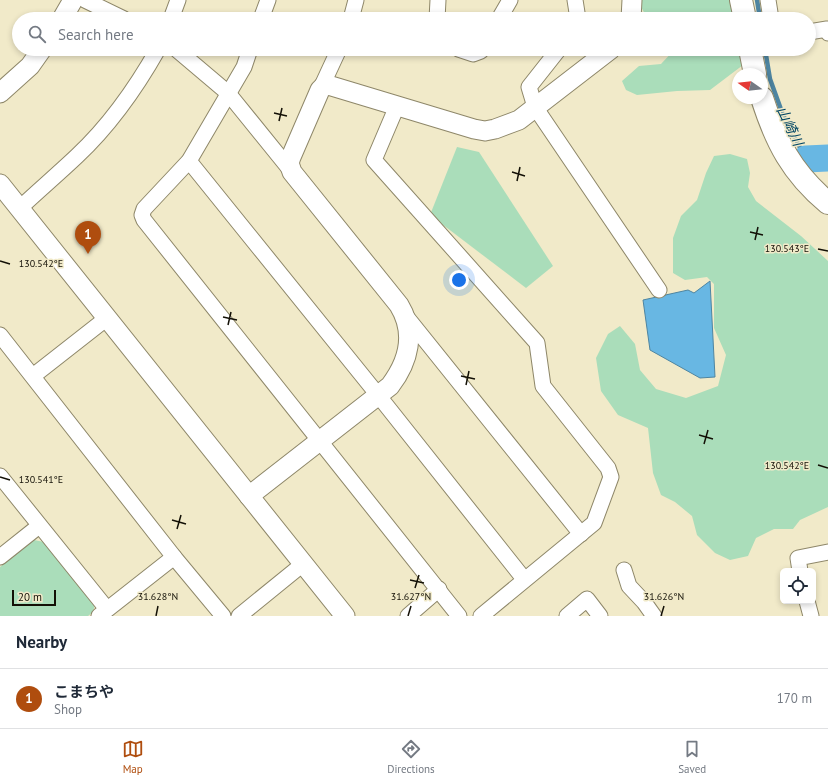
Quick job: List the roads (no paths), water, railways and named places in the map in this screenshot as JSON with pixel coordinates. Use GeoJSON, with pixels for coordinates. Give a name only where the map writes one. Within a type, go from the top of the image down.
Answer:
{"type":"FeatureCollection","features":[{"type":"Feature","properties":{"kind":"main road"},"geometry":{"type":"LineString","coordinates":[[741,0],[744,12]]}},
{"type":"Feature","properties":{"kind":"main road"},"geometry":{"type":"LineString","coordinates":[[751,56],[754,68]]}},
{"type":"Feature","properties":{"kind":"main road"},"geometry":{"type":"LineString","coordinates":[[764,104],[776,136],[793,167],[805,182],[828,203]]}},
{"type":"Feature","properties":{"kind":"street"},"geometry":{"type":"LineString","coordinates":[[66,12],[74,0]]}},
{"type":"Feature","properties":{"kind":"street"},"geometry":{"type":"LineString","coordinates":[[85,0],[110,12]]}},
{"type":"Feature","properties":{"kind":"street"},"geometry":{"type":"LineString","coordinates":[[174,12],[178,0]]}},
{"type":"Feature","properties":{"kind":"street"},"geometry":{"type":"LineString","coordinates":[[264,12],[268,0]]}},
{"type":"Feature","properties":{"kind":"street"},"geometry":{"type":"LineString","coordinates":[[355,12],[356,0]]}},
{"type":"Feature","properties":{"kind":"street"},"geometry":{"type":"LineString","coordinates":[[437,12],[438,0]]}},
{"type":"Feature","properties":{"kind":"street"},"geometry":{"type":"LineString","coordinates":[[503,12],[510,0]]}},
{"type":"Feature","properties":{"kind":"street"},"geometry":{"type":"LineString","coordinates":[[575,0],[577,12]]}},
{"type":"Feature","properties":{"kind":"street"},"geometry":{"type":"LineString","coordinates":[[631,12],[632,0]]}},
{"type":"Feature","properties":{"kind":"street"},"geometry":{"type":"LineString","coordinates":[[768,0],[770,12]]}},
{"type":"Feature","properties":{"kind":"street"},"geometry":{"type":"LineString","coordinates":[[816,31],[828,29],[828,33]]}},
{"type":"Feature","properties":{"kind":"street"},"geometry":{"type":"LineString","coordinates":[[0,93],[30,66],[37,56]]}},
{"type":"Feature","properties":{"kind":"street"},"geometry":{"type":"LineString","coordinates":[[20,208],[77,156],[102,129],[128,95],[153,56]]}},
{"type":"Feature","properties":{"kind":"street"},"geometry":{"type":"LineString","coordinates":[[184,56],[228,93],[581,534]]}},
{"type":"Feature","properties":{"kind":"street"},"geometry":{"type":"LineString","coordinates":[[248,56],[244,67],[189,161],[144,209],[142,215],[144,220],[460,616]]}},
{"type":"Feature","properties":{"kind":"street"},"geometry":{"type":"LineString","coordinates":[[292,172],[290,163],[291,157],[336,56]]}},
{"type":"Feature","properties":{"kind":"street"},"geometry":{"type":"LineString","coordinates":[[553,56],[530,87],[535,107],[659,290]]}},
{"type":"Feature","properties":{"kind":"street"},"geometry":{"type":"LineString","coordinates":[[320,90],[324,86],[328,85],[485,131],[520,120],[602,56]]}},
{"type":"Feature","properties":{"kind":"street"},"geometry":{"type":"LineString","coordinates":[[397,106],[374,160],[537,343],[543,386],[608,468],[611,477],[594,523],[524,579],[481,616]]}},
{"type":"Feature","properties":{"kind":"street"},"geometry":{"type":"LineString","coordinates":[[189,161],[524,579]]}},
{"type":"Feature","properties":{"kind":"street"},"geometry":{"type":"LineString","coordinates":[[0,184],[345,616]]}},
{"type":"Feature","properties":{"kind":"street"},"geometry":{"type":"LineString","coordinates":[[248,496],[390,386],[398,375],[408,350],[405,315]]}},
{"type":"Feature","properties":{"kind":"street"},"geometry":{"type":"LineString","coordinates":[[33,376],[107,318]]}},
{"type":"Feature","properties":{"kind":"street"},"geometry":{"type":"LineString","coordinates":[[0,335],[174,557],[223,616]]}},
{"type":"Feature","properties":{"kind":"street"},"geometry":{"type":"LineString","coordinates":[[0,476],[103,613],[174,557]]}},
{"type":"Feature","properties":{"kind":"street"},"geometry":{"type":"LineString","coordinates":[[0,557],[39,526]]}},
{"type":"Feature","properties":{"kind":"street"},"geometry":{"type":"LineString","coordinates":[[800,568],[798,558],[828,552]]}},
{"type":"Feature","properties":{"kind":"street"},"geometry":{"type":"LineString","coordinates":[[239,616],[304,564]]}},
{"type":"Feature","properties":{"kind":"street"},"geometry":{"type":"LineString","coordinates":[[624,570],[629,586],[644,602],[654,616]]}},
{"type":"Feature","properties":{"kind":"street"},"geometry":{"type":"LineString","coordinates":[[408,616],[439,590]]}},
{"type":"Feature","properties":{"kind":"street"},"geometry":{"type":"LineString","coordinates":[[567,616],[587,599],[600,616]]}},
{"type":"Feature","properties":{"kind":"street"},"geometry":{"type":"LineString","coordinates":[[808,604],[811,616]]}},
{"type":"Feature","properties":{"kind":"water"},"geometry":{"type":"Polygon","coordinates":[[[710,281],[715,377],[700,378],[650,350],[643,300],[688,290],[694,293],[710,281]]]}},
{"type":"Feature","properties":{"kind":"waterway","name":"山崎川"},"geometry":{"type":"LineString","coordinates":[[757,0],[759,12]]}},
{"type":"Feature","properties":{"kind":"waterway","name":"山崎川"},"geometry":{"type":"LineString","coordinates":[[766,56],[770,79],[783,115],[806,159]]}},
{"type":"Feature","properties":{"kind":"waterway","name":"山崎川"},"geometry":{"type":"LineString","coordinates":[[806,159],[828,158]]}},
{"type":"Feature","properties":{"kind":"place","name":"こまちや"},"geometry":{"type":"Point","coordinates":[88,254]}}]}
